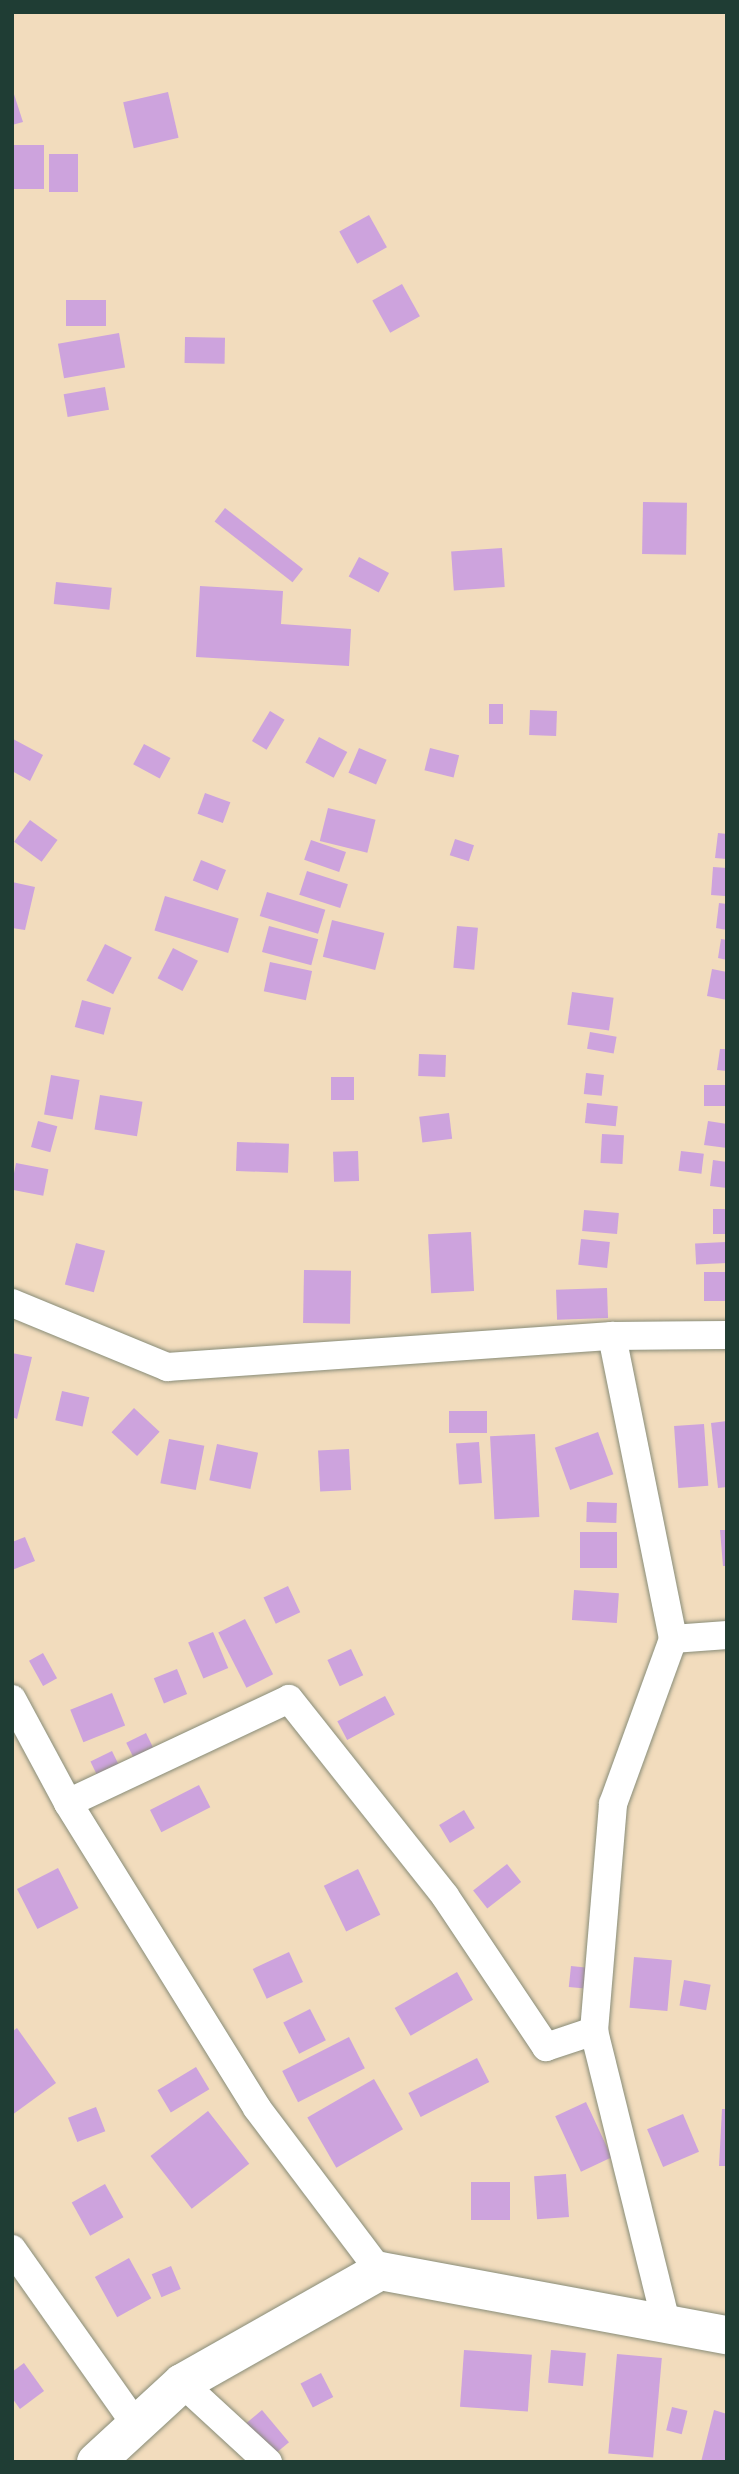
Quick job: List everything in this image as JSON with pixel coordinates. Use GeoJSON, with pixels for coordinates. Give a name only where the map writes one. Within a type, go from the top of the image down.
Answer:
{"type":"FeatureCollection","features":[{"type":"Feature","properties":{"kind":"street"},"geometry":{"type":"LineString","coordinates":[[12,1303],[167,1367],[612,1336],[727,1335]]}},
{"type":"Feature","properties":{"kind":"street"},"geometry":{"type":"LineString","coordinates":[[612,1336],[673,1639],[613,1804],[594,2031],[666,2322]]}},
{"type":"Feature","properties":{"kind":"street"},"geometry":{"type":"LineString","coordinates":[[673,1639],[727,1635]]}},
{"type":"Feature","properties":{"kind":"street"},"geometry":{"type":"LineString","coordinates":[[12,1699],[68,1803],[257,2108],[380,2271]]}},
{"type":"Feature","properties":{"kind":"street"},"geometry":{"type":"LineString","coordinates":[[68,1803],[289,1699],[445,1896],[546,2047],[594,2031]]}},
{"type":"Feature","properties":{"kind":"street"},"geometry":{"type":"LineString","coordinates":[[12,2249],[136,2425]]}},
{"type":"Feature","properties":{"kind":"street"},"geometry":{"type":"LineString","coordinates":[[96,2462],[182,2383],[380,2271],[727,2335]]}},
{"type":"Feature","properties":{"kind":"street"},"geometry":{"type":"LineString","coordinates":[[182,2383],[268,2462]]}},
{"type":"Feature","properties":{"kind":"building"},"geometry":{"type":"Polygon","coordinates":[[[12,88],[23,122],[12,125],[12,88]]]}},
{"type":"Feature","properties":{"kind":"building"},"geometry":{"type":"Polygon","coordinates":[[[168,92],[179,138],[134,148],[123,102],[168,92]]]}},
{"type":"Feature","properties":{"kind":"building"},"geometry":{"type":"Polygon","coordinates":[[[12,145],[44,145],[44,189],[12,189],[12,145]]]}},
{"type":"Feature","properties":{"kind":"building"},"geometry":{"type":"Polygon","coordinates":[[[49,154],[78,154],[78,192],[49,192],[49,154]]]}},
{"type":"Feature","properties":{"kind":"building"},"geometry":{"type":"Polygon","coordinates":[[[369,215],[387,247],[357,264],[339,231],[369,215]]]}},
{"type":"Feature","properties":{"kind":"building"},"geometry":{"type":"Polygon","coordinates":[[[402,284],[420,316],[390,333],[372,300],[402,284]]]}},
{"type":"Feature","properties":{"kind":"building"},"geometry":{"type":"Polygon","coordinates":[[[66,300],[106,300],[106,326],[66,326],[66,300]]]}},
{"type":"Feature","properties":{"kind":"building"},"geometry":{"type":"Polygon","coordinates":[[[119,333],[125,367],[64,378],[58,344],[119,333]]]}},
{"type":"Feature","properties":{"kind":"building"},"geometry":{"type":"Polygon","coordinates":[[[185,337],[225,338],[225,364],[185,363],[185,337]]]}},
{"type":"Feature","properties":{"kind":"building"},"geometry":{"type":"Polygon","coordinates":[[[105,387],[109,410],[68,417],[64,394],[105,387]]]}},
{"type":"Feature","properties":{"kind":"building"},"geometry":{"type":"Polygon","coordinates":[[[643,502],[687,503],[686,555],[642,554],[643,502]]]}},
{"type":"Feature","properties":{"kind":"building"},"geometry":{"type":"Polygon","coordinates":[[[225,508],[303,569],[293,582],[215,521],[225,508]]]}},
{"type":"Feature","properties":{"kind":"building"},"geometry":{"type":"Polygon","coordinates":[[[502,548],[505,587],[454,590],[451,552],[502,548]]]}},
{"type":"Feature","properties":{"kind":"building"},"geometry":{"type":"Polygon","coordinates":[[[359,557],[389,573],[379,592],[349,576],[359,557]]]}},
{"type":"Feature","properties":{"kind":"building"},"geometry":{"type":"Polygon","coordinates":[[[56,582],[112,588],[109,610],[54,604],[56,582]]]}},
{"type":"Feature","properties":{"kind":"building"},"geometry":{"type":"Polygon","coordinates":[[[200,586],[283,591],[281,624],[351,629],[349,666],[196,657],[200,586]]]}},
{"type":"Feature","properties":{"kind":"building"},"geometry":{"type":"Polygon","coordinates":[[[489,704],[503,704],[503,724],[489,724],[489,704]]]}},
{"type":"Feature","properties":{"kind":"building"},"geometry":{"type":"Polygon","coordinates":[[[530,710],[557,711],[556,736],[529,735],[530,710]]]}},
{"type":"Feature","properties":{"kind":"building"},"geometry":{"type":"Polygon","coordinates":[[[270,711],[285,720],[267,750],[252,741],[270,711]]]}},
{"type":"Feature","properties":{"kind":"building"},"geometry":{"type":"Polygon","coordinates":[[[319,737],[347,752],[334,778],[305,763],[319,737]]]}},
{"type":"Feature","properties":{"kind":"building"},"geometry":{"type":"Polygon","coordinates":[[[13,739],[43,755],[30,781],[12,771],[13,739]]]}},
{"type":"Feature","properties":{"kind":"building"},"geometry":{"type":"Polygon","coordinates":[[[144,744],[170,758],[160,778],[133,764],[144,744]]]}},
{"type":"Feature","properties":{"kind":"building"},"geometry":{"type":"Polygon","coordinates":[[[359,748],[387,760],[376,785],[348,773],[359,748]]]}},
{"type":"Feature","properties":{"kind":"building"},"geometry":{"type":"Polygon","coordinates":[[[430,748],[459,755],[454,778],[424,770],[430,748]]]}},
{"type":"Feature","properties":{"kind":"building"},"geometry":{"type":"Polygon","coordinates":[[[205,793],[230,802],[223,823],[197,814],[205,793]]]}},
{"type":"Feature","properties":{"kind":"building"},"geometry":{"type":"Polygon","coordinates":[[[328,808],[376,820],[367,853],[320,841],[328,808]]]}},
{"type":"Feature","properties":{"kind":"building"},"geometry":{"type":"Polygon","coordinates":[[[30,820],[58,840],[42,862],[14,842],[30,820]]]}},
{"type":"Feature","properties":{"kind":"building"},"geometry":{"type":"Polygon","coordinates":[[[718,833],[727,834],[727,859],[715,858],[718,833]]]}},
{"type":"Feature","properties":{"kind":"building"},"geometry":{"type":"Polygon","coordinates":[[[455,839],[474,845],[469,861],[450,855],[455,839]]]}},
{"type":"Feature","properties":{"kind":"building"},"geometry":{"type":"Polygon","coordinates":[[[311,840],[346,852],[339,872],[304,860],[311,840]]]}},
{"type":"Feature","properties":{"kind":"building"},"geometry":{"type":"Polygon","coordinates":[[[201,860],[226,870],[218,891],[193,880],[201,860]]]}},
{"type":"Feature","properties":{"kind":"building"},"geometry":{"type":"Polygon","coordinates":[[[713,867],[727,868],[725,896],[711,895],[713,867]]]}},
{"type":"Feature","properties":{"kind":"building"},"geometry":{"type":"Polygon","coordinates":[[[307,871],[348,884],[340,908],[299,895],[307,871]]]}},
{"type":"Feature","properties":{"kind":"building"},"geometry":{"type":"Polygon","coordinates":[[[12,882],[35,887],[25,930],[12,928],[12,882]]]}},
{"type":"Feature","properties":{"kind":"building"},"geometry":{"type":"Polygon","coordinates":[[[267,892],[325,910],[318,934],[260,916],[267,892]]]}},
{"type":"Feature","properties":{"kind":"building"},"geometry":{"type":"Polygon","coordinates":[[[165,896],[239,919],[228,953],[154,930],[165,896]]]}},
{"type":"Feature","properties":{"kind":"building"},"geometry":{"type":"Polygon","coordinates":[[[719,903],[727,904],[727,930],[716,928],[719,903]]]}},
{"type":"Feature","properties":{"kind":"building"},"geometry":{"type":"Polygon","coordinates":[[[332,920],[384,933],[375,970],[323,957],[332,920]]]}},
{"type":"Feature","properties":{"kind":"building"},"geometry":{"type":"Polygon","coordinates":[[[269,926],[318,939],[311,965],[262,952],[269,926]]]}},
{"type":"Feature","properties":{"kind":"building"},"geometry":{"type":"Polygon","coordinates":[[[457,926],[478,928],[474,970],[453,968],[457,926]]]}},
{"type":"Feature","properties":{"kind":"building"},"geometry":{"type":"Polygon","coordinates":[[[721,939],[727,940],[727,960],[718,958],[721,939]]]}},
{"type":"Feature","properties":{"kind":"building"},"geometry":{"type":"Polygon","coordinates":[[[105,944],[132,958],[113,994],[86,981],[105,944]]]}},
{"type":"Feature","properties":{"kind":"building"},"geometry":{"type":"Polygon","coordinates":[[[173,948],[198,961],[183,991],[158,978],[173,948]]]}},
{"type":"Feature","properties":{"kind":"building"},"geometry":{"type":"Polygon","coordinates":[[[270,962],[312,971],[306,1000],[264,991],[270,962]]]}},
{"type":"Feature","properties":{"kind":"building"},"geometry":{"type":"Polygon","coordinates":[[[712,969],[727,972],[727,1000],[707,996],[712,969]]]}},
{"type":"Feature","properties":{"kind":"building"},"geometry":{"type":"Polygon","coordinates":[[[572,992],[614,998],[609,1031],[567,1025],[572,992]]]}},
{"type":"Feature","properties":{"kind":"building"},"geometry":{"type":"Polygon","coordinates":[[[82,1000],[111,1008],[104,1035],[75,1027],[82,1000]]]}},
{"type":"Feature","properties":{"kind":"building"},"geometry":{"type":"Polygon","coordinates":[[[590,1032],[617,1037],[614,1053],[587,1049],[590,1032]]]}},
{"type":"Feature","properties":{"kind":"building"},"geometry":{"type":"Polygon","coordinates":[[[720,1049],[727,1049],[727,1071],[717,1070],[720,1049]]]}},
{"type":"Feature","properties":{"kind":"building"},"geometry":{"type":"Polygon","coordinates":[[[419,1054],[446,1055],[445,1077],[418,1076],[419,1054]]]}},
{"type":"Feature","properties":{"kind":"building"},"geometry":{"type":"Polygon","coordinates":[[[586,1073],[604,1075],[602,1096],[584,1094],[586,1073]]]}},
{"type":"Feature","properties":{"kind":"building"},"geometry":{"type":"Polygon","coordinates":[[[51,1075],[80,1080],[73,1119],[44,1114],[51,1075]]]}},
{"type":"Feature","properties":{"kind":"building"},"geometry":{"type":"Polygon","coordinates":[[[331,1077],[354,1077],[354,1100],[331,1100],[331,1077]]]}},
{"type":"Feature","properties":{"kind":"building"},"geometry":{"type":"Polygon","coordinates":[[[704,1085],[727,1085],[727,1106],[704,1106],[704,1085]]]}},
{"type":"Feature","properties":{"kind":"building"},"geometry":{"type":"Polygon","coordinates":[[[100,1095],[142,1102],[137,1136],[95,1130],[100,1095]]]}},
{"type":"Feature","properties":{"kind":"building"},"geometry":{"type":"Polygon","coordinates":[[[587,1103],[618,1106],[616,1126],[585,1123],[587,1103]]]}},
{"type":"Feature","properties":{"kind":"building"},"geometry":{"type":"Polygon","coordinates":[[[449,1113],[452,1139],[422,1142],[419,1117],[449,1113]]]}},
{"type":"Feature","properties":{"kind":"building"},"geometry":{"type":"Polygon","coordinates":[[[38,1121],[57,1126],[50,1152],[31,1147],[38,1121]]]}},
{"type":"Feature","properties":{"kind":"building"},"geometry":{"type":"Polygon","coordinates":[[[708,1121],[727,1124],[727,1148],[704,1145],[708,1121]]]}},
{"type":"Feature","properties":{"kind":"building"},"geometry":{"type":"Polygon","coordinates":[[[602,1134],[624,1135],[622,1164],[600,1163],[602,1134]]]}},
{"type":"Feature","properties":{"kind":"building"},"geometry":{"type":"Polygon","coordinates":[[[237,1142],[289,1144],[288,1173],[236,1171],[237,1142]]]}},
{"type":"Feature","properties":{"kind":"building"},"geometry":{"type":"Polygon","coordinates":[[[358,1151],[359,1181],[334,1182],[333,1152],[358,1151]]]}},
{"type":"Feature","properties":{"kind":"building"},"geometry":{"type":"Polygon","coordinates":[[[681,1151],[704,1154],[701,1174],[679,1171],[681,1151]]]}},
{"type":"Feature","properties":{"kind":"building"},"geometry":{"type":"Polygon","coordinates":[[[713,1160],[727,1162],[727,1188],[710,1186],[713,1160]]]}},
{"type":"Feature","properties":{"kind":"building"},"geometry":{"type":"Polygon","coordinates":[[[16,1163],[48,1169],[43,1196],[12,1190],[16,1163]]]}},
{"type":"Feature","properties":{"kind":"building"},"geometry":{"type":"Polygon","coordinates":[[[713,1209],[727,1209],[727,1234],[713,1234],[713,1209]]]}},
{"type":"Feature","properties":{"kind":"building"},"geometry":{"type":"Polygon","coordinates":[[[584,1210],[619,1213],[617,1234],[582,1231],[584,1210]]]}},
{"type":"Feature","properties":{"kind":"building"},"geometry":{"type":"Polygon","coordinates":[[[471,1232],[474,1291],[431,1293],[428,1234],[471,1232]]]}},
{"type":"Feature","properties":{"kind":"building"},"geometry":{"type":"Polygon","coordinates":[[[581,1239],[610,1242],[607,1268],[578,1265],[581,1239]]]}},
{"type":"Feature","properties":{"kind":"building"},"geometry":{"type":"Polygon","coordinates":[[[726,1242],[727,1263],[696,1265],[695,1244],[726,1242]]]}},
{"type":"Feature","properties":{"kind":"building"},"geometry":{"type":"Polygon","coordinates":[[[76,1243],[105,1251],[94,1292],[65,1285],[76,1243]]]}},
{"type":"Feature","properties":{"kind":"building"},"geometry":{"type":"Polygon","coordinates":[[[304,1270],[351,1271],[350,1324],[303,1323],[304,1270]]]}},
{"type":"Feature","properties":{"kind":"building"},"geometry":{"type":"Polygon","coordinates":[[[704,1272],[727,1272],[727,1301],[704,1301],[704,1272]]]}},
{"type":"Feature","properties":{"kind":"building"},"geometry":{"type":"Polygon","coordinates":[[[607,1288],[608,1318],[557,1320],[556,1290],[607,1288]]]}},
{"type":"Feature","properties":{"kind":"building"},"geometry":{"type":"Polygon","coordinates":[[[12,1353],[32,1357],[17,1419],[12,1417],[12,1353]]]}},
{"type":"Feature","properties":{"kind":"building"},"geometry":{"type":"Polygon","coordinates":[[[62,1391],[89,1397],[83,1427],[55,1420],[62,1391]]]}},
{"type":"Feature","properties":{"kind":"building"},"geometry":{"type":"Polygon","coordinates":[[[134,1408],[160,1432],[137,1456],[111,1432],[134,1408]]]}},
{"type":"Feature","properties":{"kind":"building"},"geometry":{"type":"Polygon","coordinates":[[[449,1411],[487,1411],[487,1433],[449,1433],[449,1411]]]}},
{"type":"Feature","properties":{"kind":"building"},"geometry":{"type":"Polygon","coordinates":[[[727,1421],[727,1487],[718,1488],[711,1423],[727,1421]]]}},
{"type":"Feature","properties":{"kind":"building"},"geometry":{"type":"Polygon","coordinates":[[[704,1424],[708,1486],[678,1488],[674,1426],[704,1424]]]}},
{"type":"Feature","properties":{"kind":"building"},"geometry":{"type":"Polygon","coordinates":[[[598,1432],[613,1474],[570,1490],[555,1448],[598,1432]]]}},
{"type":"Feature","properties":{"kind":"building"},"geometry":{"type":"Polygon","coordinates":[[[535,1434],[539,1517],[494,1519],[490,1436],[535,1434]]]}},
{"type":"Feature","properties":{"kind":"building"},"geometry":{"type":"Polygon","coordinates":[[[169,1439],[204,1446],[196,1490],[160,1483],[169,1439]]]}},
{"type":"Feature","properties":{"kind":"building"},"geometry":{"type":"Polygon","coordinates":[[[479,1442],[482,1483],[459,1485],[456,1444],[479,1442]]]}},
{"type":"Feature","properties":{"kind":"building"},"geometry":{"type":"Polygon","coordinates":[[[217,1444],[258,1453],[250,1489],[209,1480],[217,1444]]]}},
{"type":"Feature","properties":{"kind":"building"},"geometry":{"type":"Polygon","coordinates":[[[349,1449],[351,1490],[320,1492],[318,1451],[349,1449]]]}},
{"type":"Feature","properties":{"kind":"building"},"geometry":{"type":"Polygon","coordinates":[[[587,1502],[617,1503],[616,1523],[586,1522],[587,1502]]]}},
{"type":"Feature","properties":{"kind":"building"},"geometry":{"type":"Polygon","coordinates":[[[720,1530],[727,1530],[727,1566],[723,1566],[720,1530]]]}},
{"type":"Feature","properties":{"kind":"building"},"geometry":{"type":"Polygon","coordinates":[[[580,1532],[617,1532],[617,1568],[580,1568],[580,1532]]]}},
{"type":"Feature","properties":{"kind":"building"},"geometry":{"type":"Polygon","coordinates":[[[25,1537],[35,1561],[12,1570],[12,1542],[25,1537]]]}},
{"type":"Feature","properties":{"kind":"building"},"geometry":{"type":"Polygon","coordinates":[[[288,1586],[300,1612],[276,1624],[264,1597],[288,1586]]]}},
{"type":"Feature","properties":{"kind":"building"},"geometry":{"type":"Polygon","coordinates":[[[574,1590],[619,1593],[617,1623],[572,1620],[574,1590]]]}},
{"type":"Feature","properties":{"kind":"building"},"geometry":{"type":"Polygon","coordinates":[[[245,1619],[273,1674],[246,1688],[218,1633],[245,1619]]]}},
{"type":"Feature","properties":{"kind":"building"},"geometry":{"type":"Polygon","coordinates":[[[213,1632],[228,1668],[203,1678],[188,1643],[213,1632]]]}},
{"type":"Feature","properties":{"kind":"building"},"geometry":{"type":"Polygon","coordinates":[[[351,1649],[363,1675],[340,1686],[327,1660],[351,1649]]]}},
{"type":"Feature","properties":{"kind":"building"},"geometry":{"type":"Polygon","coordinates":[[[43,1653],[57,1678],[43,1686],[29,1661],[43,1653]]]}},
{"type":"Feature","properties":{"kind":"building"},"geometry":{"type":"Polygon","coordinates":[[[177,1669],[187,1694],[164,1703],[154,1678],[177,1669]]]}},
{"type":"Feature","properties":{"kind":"building"},"geometry":{"type":"Polygon","coordinates":[[[112,1693],[125,1725],[83,1742],[70,1710],[112,1693]]]}},
{"type":"Feature","properties":{"kind":"building"},"geometry":{"type":"Polygon","coordinates":[[[385,1696],[395,1715],[347,1740],[337,1721],[385,1696]]]}},
{"type":"Feature","properties":{"kind":"building"},"geometry":{"type":"Polygon","coordinates":[[[146,1733],[159,1760],[139,1770],[126,1743],[146,1733]]]}},
{"type":"Feature","properties":{"kind":"building"},"geometry":{"type":"Polygon","coordinates":[[[112,1751],[123,1773],[101,1784],[90,1762],[112,1751]]]}},
{"type":"Feature","properties":{"kind":"building"},"geometry":{"type":"Polygon","coordinates":[[[199,1785],[210,1807],[161,1832],[150,1810],[199,1785]]]}},
{"type":"Feature","properties":{"kind":"building"},"geometry":{"type":"Polygon","coordinates":[[[464,1810],[475,1828],[450,1843],[439,1825],[464,1810]]]}},
{"type":"Feature","properties":{"kind":"building"},"geometry":{"type":"Polygon","coordinates":[[[507,1864],[521,1882],[487,1909],[473,1890],[507,1864]]]}},
{"type":"Feature","properties":{"kind":"building"},"geometry":{"type":"Polygon","coordinates":[[[58,1868],[78,1908],[37,1929],[17,1889],[58,1868]]]}},
{"type":"Feature","properties":{"kind":"building"},"geometry":{"type":"Polygon","coordinates":[[[358,1869],[380,1915],[346,1931],[324,1886],[358,1869]]]}},
{"type":"Feature","properties":{"kind":"building"},"geometry":{"type":"Polygon","coordinates":[[[289,1952],[303,1982],[267,1999],[253,1969],[289,1952]]]}},
{"type":"Feature","properties":{"kind":"building"},"geometry":{"type":"Polygon","coordinates":[[[634,1957],[672,1960],[667,2011],[630,2008],[634,1957]]]}},
{"type":"Feature","properties":{"kind":"building"},"geometry":{"type":"Polygon","coordinates":[[[571,1966],[590,1968],[588,1989],[569,1987],[571,1966]]]}},
{"type":"Feature","properties":{"kind":"building"},"geometry":{"type":"Polygon","coordinates":[[[457,1972],[473,2000],[411,2036],[395,2008],[457,1972]]]}},
{"type":"Feature","properties":{"kind":"building"},"geometry":{"type":"Polygon","coordinates":[[[684,1980],[711,1985],[706,2010],[679,2006],[684,1980]]]}},
{"type":"Feature","properties":{"kind":"building"},"geometry":{"type":"Polygon","coordinates":[[[310,2009],[326,2040],[299,2054],[283,2023],[310,2009]]]}},
{"type":"Feature","properties":{"kind":"building"},"geometry":{"type":"Polygon","coordinates":[[[17,2028],[56,2083],[12,2115],[12,2032],[17,2028]]]}},
{"type":"Feature","properties":{"kind":"building"},"geometry":{"type":"Polygon","coordinates":[[[349,2037],[365,2068],[298,2102],[282,2071],[349,2037]]]}},
{"type":"Feature","properties":{"kind":"building"},"geometry":{"type":"Polygon","coordinates":[[[477,2058],[489,2082],[421,2117],[408,2093],[477,2058]]]}},
{"type":"Feature","properties":{"kind":"building"},"geometry":{"type":"Polygon","coordinates":[[[196,2067],[209,2089],[171,2112],[157,2090],[196,2067]]]}},
{"type":"Feature","properties":{"kind":"building"},"geometry":{"type":"Polygon","coordinates":[[[374,2079],[403,2129],[336,2168],[307,2118],[374,2079]]]}},
{"type":"Feature","properties":{"kind":"building"},"geometry":{"type":"Polygon","coordinates":[[[586,2102],[612,2157],[581,2172],[555,2116],[586,2102]]]}},
{"type":"Feature","properties":{"kind":"building"},"geometry":{"type":"Polygon","coordinates":[[[96,2107],[105,2131],[77,2142],[68,2118],[96,2107]]]}},
{"type":"Feature","properties":{"kind":"building"},"geometry":{"type":"Polygon","coordinates":[[[722,2109],[727,2109],[727,2166],[719,2166],[722,2109]]]}},
{"type":"Feature","properties":{"kind":"building"},"geometry":{"type":"Polygon","coordinates":[[[208,2111],[249,2164],[192,2209],[150,2156],[208,2111]]]}},
{"type":"Feature","properties":{"kind":"building"},"geometry":{"type":"Polygon","coordinates":[[[683,2114],[699,2152],[663,2167],[647,2129],[683,2114]]]}},
{"type":"Feature","properties":{"kind":"building"},"geometry":{"type":"Polygon","coordinates":[[[566,2174],[569,2217],[537,2219],[534,2176],[566,2174]]]}},
{"type":"Feature","properties":{"kind":"building"},"geometry":{"type":"Polygon","coordinates":[[[471,2182],[510,2182],[510,2220],[471,2220],[471,2182]]]}},
{"type":"Feature","properties":{"kind":"building"},"geometry":{"type":"Polygon","coordinates":[[[105,2184],[123,2217],[90,2236],[72,2202],[105,2184]]]}},
{"type":"Feature","properties":{"kind":"building"},"geometry":{"type":"Polygon","coordinates":[[[129,2258],[151,2298],[117,2317],[95,2277],[129,2258]]]}},
{"type":"Feature","properties":{"kind":"building"},"geometry":{"type":"Polygon","coordinates":[[[171,2266],[181,2289],[161,2297],[152,2274],[171,2266]]]}},
{"type":"Feature","properties":{"kind":"building"},"geometry":{"type":"Polygon","coordinates":[[[464,2350],[532,2355],[528,2412],[460,2407],[464,2350]]]}},
{"type":"Feature","properties":{"kind":"building"},"geometry":{"type":"Polygon","coordinates":[[[551,2350],[586,2353],[583,2386],[548,2383],[551,2350]]]}},
{"type":"Feature","properties":{"kind":"building"},"geometry":{"type":"Polygon","coordinates":[[[617,2354],[662,2358],[653,2458],[608,2454],[617,2354]]]}},
{"type":"Feature","properties":{"kind":"building"},"geometry":{"type":"Polygon","coordinates":[[[24,2363],[44,2391],[20,2409],[12,2398],[12,2372],[24,2363]]]}},
{"type":"Feature","properties":{"kind":"building"},"geometry":{"type":"Polygon","coordinates":[[[321,2373],[333,2397],[313,2407],[301,2383],[321,2373]]]}},
{"type":"Feature","properties":{"kind":"building"},"geometry":{"type":"Polygon","coordinates":[[[672,2407],[688,2411],[682,2434],[666,2430],[672,2407]]]}},
{"type":"Feature","properties":{"kind":"building"},"geometry":{"type":"Polygon","coordinates":[[[262,2410],[289,2442],[265,2462],[238,2430],[262,2410]]]}},
{"type":"Feature","properties":{"kind":"building"},"geometry":{"type":"Polygon","coordinates":[[[714,2410],[727,2414],[727,2462],[701,2462],[714,2410]]]}}]}
